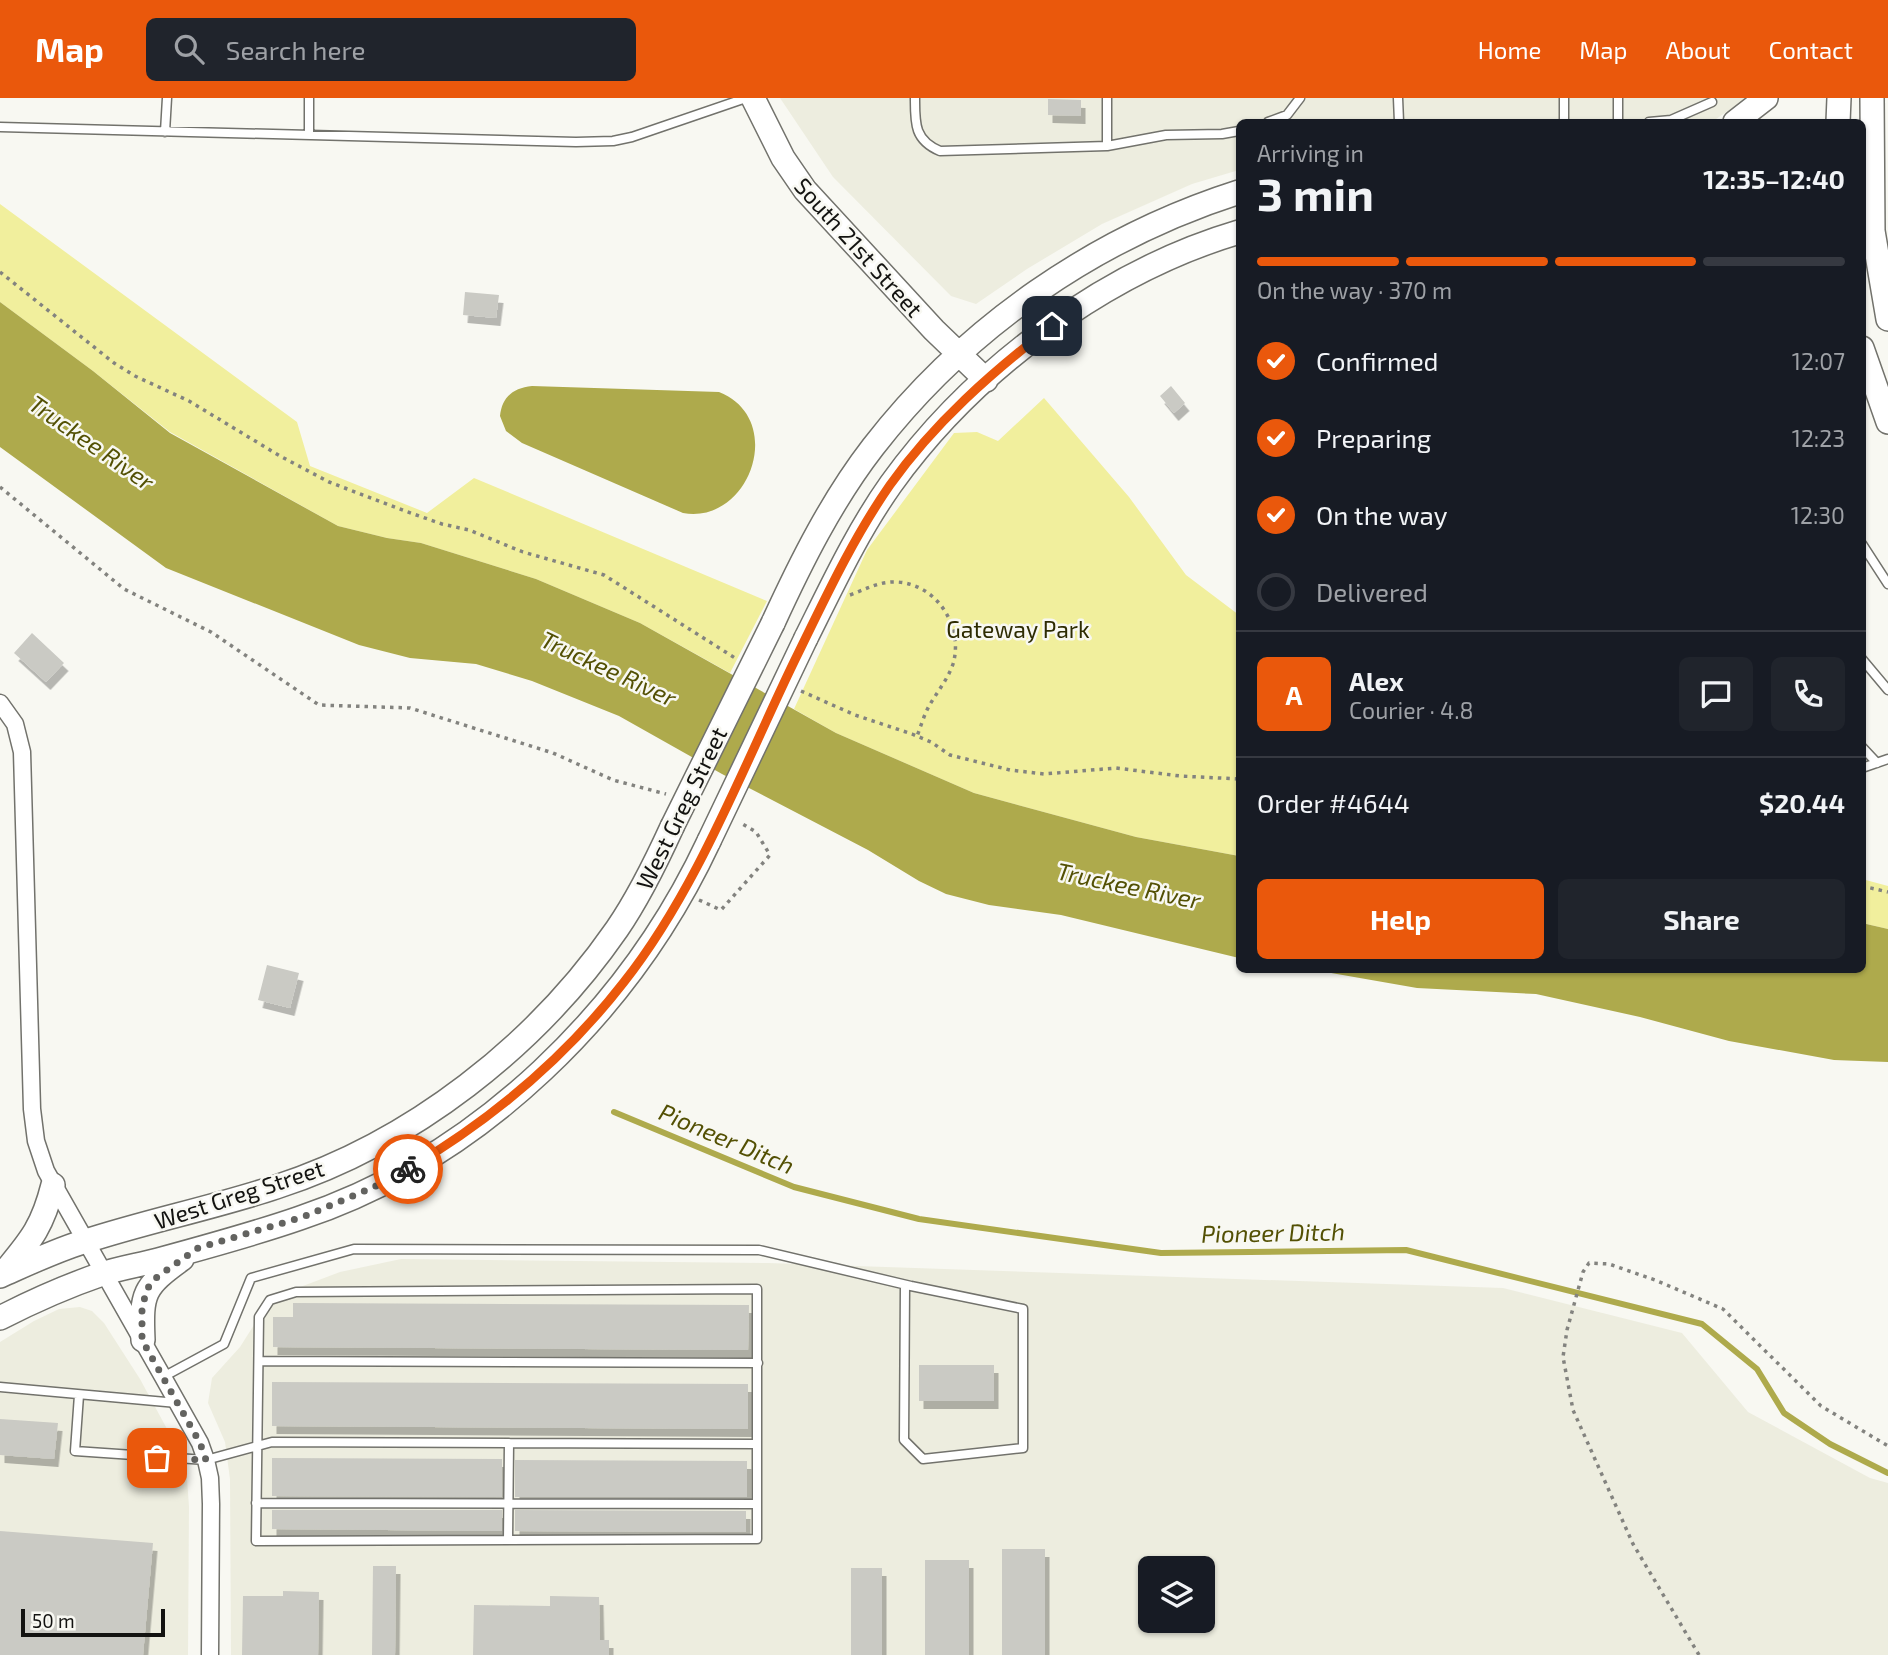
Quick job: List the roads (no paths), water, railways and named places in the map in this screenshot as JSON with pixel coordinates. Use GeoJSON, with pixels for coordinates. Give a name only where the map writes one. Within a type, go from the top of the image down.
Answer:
{"type":"FeatureCollection","features":[{"type":"Feature","properties":{"kind":"main road","name":"South 21st Street"},"geometry":{"type":"LineString","coordinates":[[753,98],[783,158],[805,190],[885,278],[986,380]]}},
{"type":"Feature","properties":{"kind":"main road"},"geometry":{"type":"LineString","coordinates":[[1739,119],[1766,98]]}},
{"type":"Feature","properties":{"kind":"main road"},"geometry":{"type":"LineString","coordinates":[[1838,119],[1839,98]]}},
{"type":"Feature","properties":{"kind":"main road"},"geometry":{"type":"LineString","coordinates":[[1872,98],[1878,268],[1888,318]]}},
{"type":"Feature","properties":{"kind":"main road","name":"West Greg Street"},"geometry":{"type":"LineString","coordinates":[[0,1276],[85,1241],[277,1187],[320,1171],[367,1149],[435,1108],[502,1056],[569,990],[609,940],[636,899],[815,538],[858,469],[895,419],[959,354],[1020,304],[1088,259],[1171,218],[1236,193]]}},
{"type":"Feature","properties":{"kind":"main road","name":"West Greg Street"},"geometry":{"type":"LineString","coordinates":[[0,1318],[36,1300],[103,1274],[303,1217],[374,1187],[452,1141],[494,1111],[554,1059],[626,980],[681,895],[853,545],[892,483],[941,424],[986,380],[1015,354],[1083,304],[1171,258],[1236,233]]}},
{"type":"Feature","properties":{"kind":"main road"},"geometry":{"type":"LineString","coordinates":[[1866,364],[1888,422]]}},
{"type":"Feature","properties":{"kind":"main road"},"geometry":{"type":"LineString","coordinates":[[0,1276],[39,1228],[53,1185]]}},
{"type":"Feature","properties":{"kind":"main road"},"geometry":{"type":"LineString","coordinates":[[142,1340],[142,1308],[147,1289],[157,1277],[198,1248]]}},
{"type":"Feature","properties":{"kind":"street"},"geometry":{"type":"LineString","coordinates":[[0,703],[15,724],[22,752],[33,1125],[40,1157],[53,1185],[163,1377],[206,1460],[211,1504],[211,1655]]}},
{"type":"Feature","properties":{"kind":"lane"},"geometry":{"type":"LineString","coordinates":[[165,132],[167,98]]}},
{"type":"Feature","properties":{"kind":"lane"},"geometry":{"type":"LineString","coordinates":[[309,98],[309,135]]}},
{"type":"Feature","properties":{"kind":"lane"},"geometry":{"type":"LineString","coordinates":[[0,127],[613,141],[746,98]]}},
{"type":"Feature","properties":{"kind":"lane"},"geometry":{"type":"LineString","coordinates":[[915,98],[915,120],[920,137],[940,151],[1107,146],[1166,135],[1236,132]]}},
{"type":"Feature","properties":{"kind":"lane"},"geometry":{"type":"LineString","coordinates":[[1107,98],[1107,146]]}},
{"type":"Feature","properties":{"kind":"lane"},"geometry":{"type":"LineString","coordinates":[[1276,119],[1287,115],[1300,98]]}},
{"type":"Feature","properties":{"kind":"lane"},"geometry":{"type":"LineString","coordinates":[[1398,98],[1399,119]]}},
{"type":"Feature","properties":{"kind":"lane"},"geometry":{"type":"LineString","coordinates":[[1564,98],[1564,119]]}},
{"type":"Feature","properties":{"kind":"lane"},"geometry":{"type":"LineString","coordinates":[[1618,98],[1618,119]]}},
{"type":"Feature","properties":{"kind":"lane"},"geometry":{"type":"LineString","coordinates":[[1673,119],[1712,99]]}},
{"type":"Feature","properties":{"kind":"lane"},"geometry":{"type":"LineString","coordinates":[[1866,550],[1888,584]]}},
{"type":"Feature","properties":{"kind":"lane"},"geometry":{"type":"LineString","coordinates":[[1866,664],[1888,690]]}},
{"type":"Feature","properties":{"kind":"lane"},"geometry":{"type":"LineString","coordinates":[[1866,751],[1877,763]]}},
{"type":"Feature","properties":{"kind":"lane"},"geometry":{"type":"LineString","coordinates":[[1866,767],[1888,759]]}},
{"type":"Feature","properties":{"kind":"lane"},"geometry":{"type":"LineString","coordinates":[[163,1377],[224,1344],[251,1278],[354,1249],[759,1251],[1023,1309],[1023,1448],[923,1460],[904,1440],[905,1285]]}},
{"type":"Feature","properties":{"kind":"lane"},"geometry":{"type":"LineString","coordinates":[[757,1289],[758,1363],[757,1539],[256,1541],[259,1317],[270,1300],[296,1292],[757,1289]]}},
{"type":"Feature","properties":{"kind":"lane"},"geometry":{"type":"LineString","coordinates":[[259,1361],[758,1363]]}},
{"type":"Feature","properties":{"kind":"lane"},"geometry":{"type":"LineString","coordinates":[[0,1387],[177,1403]]}},
{"type":"Feature","properties":{"kind":"lane"},"geometry":{"type":"LineString","coordinates":[[79,1395],[75,1451],[206,1460],[272,1441],[757,1444]]}},
{"type":"Feature","properties":{"kind":"lane"},"geometry":{"type":"LineString","coordinates":[[508,1540],[509,1443]]}},
{"type":"Feature","properties":{"kind":"lane"},"geometry":{"type":"LineString","coordinates":[[256,1503],[757,1504]]}},
{"type":"Feature","properties":{"kind":"water","name":"Truckee River"},"geometry":{"type":"Polygon","coordinates":[[[0,302],[93,371],[170,433],[338,526],[421,543],[536,579],[640,623],[836,733],[974,793],[1136,837],[1236,855],[1236,957],[1061,915],[989,905],[946,894],[619,716],[532,681],[476,664],[410,658],[359,645],[166,568],[0,447],[0,302]]]}},
{"type":"Feature","properties":{"kind":"water"},"geometry":{"type":"Polygon","coordinates":[[[532,386],[719,392],[740,405],[751,424],[755,445],[752,467],[742,487],[726,503],[707,512],[683,513],[522,443],[506,431],[500,416],[503,404],[514,391],[532,386]]]}},
{"type":"Feature","properties":{"kind":"water"},"geometry":{"type":"Polygon","coordinates":[[[1866,924],[1888,929],[1888,1062],[1834,1060],[1729,1041],[1640,1017],[1536,994],[1417,988],[1331,973],[1866,973],[1866,924]]]}},
{"type":"Feature","properties":{"kind":"waterway","name":"Pioneer Ditch"},"geometry":{"type":"LineString","coordinates":[[614,1112],[794,1187],[919,1219],[1161,1253],[1406,1250],[1702,1324],[1757,1369],[1784,1413],[1830,1444],[1888,1473]]}},
{"type":"Feature","properties":{"kind":"park label","name":"Gateway Park"},"geometry":{"type":"Point","coordinates":[1018,629]}}]}
